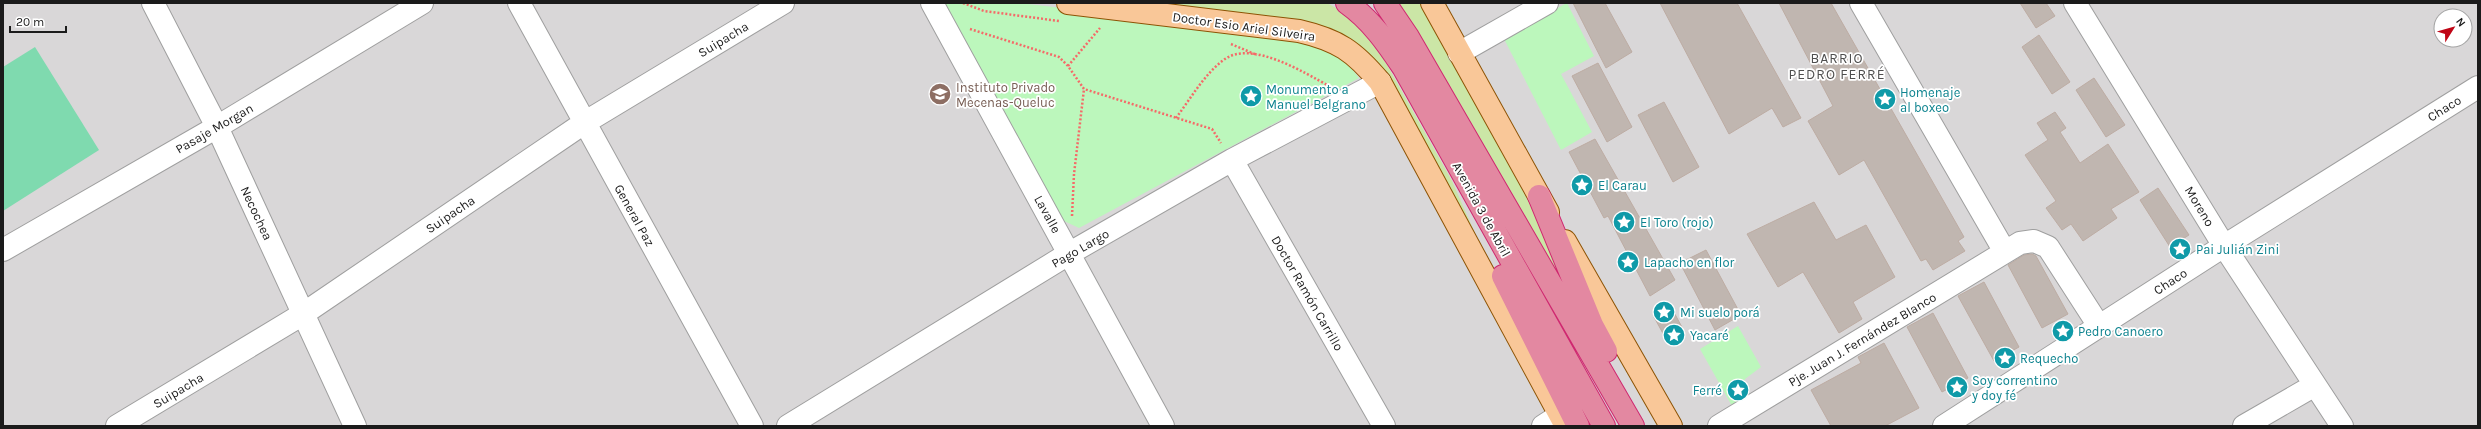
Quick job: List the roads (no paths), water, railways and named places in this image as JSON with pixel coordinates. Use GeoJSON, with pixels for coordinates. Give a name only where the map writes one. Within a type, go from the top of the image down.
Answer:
{"type":"FeatureCollection","features":[{"type":"Feature","properties":{"kind":"highway","name":"Avenida 3 de Abril"},"geometry":{"type":"LineString","coordinates":[[1347,3],[1361,13],[1384,38],[1418,93],[1460,171],[1604,426]]}},
{"type":"Feature","properties":{"kind":"highway","name":"Avenida 3 de Abril"},"geometry":{"type":"LineString","coordinates":[[1385,3],[1408,37],[1633,426]]}},
{"type":"Feature","properties":{"kind":"highway"},"geometry":{"type":"LineString","coordinates":[[1460,171],[1562,423]]}},
{"type":"Feature","properties":{"kind":"highway"},"geometry":{"type":"LineString","coordinates":[[1540,196],[1592,325],[1645,426]]}},
{"type":"Feature","properties":{"kind":"main road","name":"Doctor Esio Ariel Silveira"},"geometry":{"type":"LineString","coordinates":[[1068,3],[1299,31],[1339,44],[1357,56],[1380,82]]}},
{"type":"Feature","properties":{"kind":"main road"},"geometry":{"type":"LineString","coordinates":[[1432,3],[1671,426]]}},
{"type":"Feature","properties":{"kind":"main road"},"geometry":{"type":"LineString","coordinates":[[1380,82],[1562,423]]}},
{"type":"Feature","properties":{"kind":"street","name":"Necochea"},"geometry":{"type":"LineString","coordinates":[[153,3],[217,127],[355,426]]}},
{"type":"Feature","properties":{"kind":"street","name":"Pasaje Morgan"},"geometry":{"type":"LineString","coordinates":[[3,250],[217,127],[422,3]]}},
{"type":"Feature","properties":{"kind":"street","name":"General Paz"},"geometry":{"type":"LineString","coordinates":[[519,3],[752,426]]}},
{"type":"Feature","properties":{"kind":"street","name":"Suipacha"},"geometry":{"type":"LineString","coordinates":[[118,426],[303,314],[584,123],[783,3]]}},
{"type":"Feature","properties":{"kind":"street","name":"Lavalle"},"geometry":{"type":"LineString","coordinates":[[932,3],[1070,253],[1163,426]]}},
{"type":"Feature","properties":{"kind":"street"},"geometry":{"type":"LineString","coordinates":[[1460,53],[1547,3]]}},
{"type":"Feature","properties":{"kind":"street"},"geometry":{"type":"LineString","coordinates":[[1860,3],[2005,252]]}},
{"type":"Feature","properties":{"kind":"street","name":"Moreno"},"geometry":{"type":"LineString","coordinates":[[2075,3],[2224,246],[2342,426]]}},
{"type":"Feature","properties":{"kind":"street","name":"Pago Largo"},"geometry":{"type":"LineString","coordinates":[[788,426],[1070,253],[1232,160],[1380,82]]}},
{"type":"Feature","properties":{"kind":"street","name":"Chaco"},"geometry":{"type":"LineString","coordinates":[[1948,425],[2224,246],[2478,87]]}},
{"type":"Feature","properties":{"kind":"street","name":"Doctor Ramón Carrillo"},"geometry":{"type":"LineString","coordinates":[[1232,160],[1384,426]]}},
{"type":"Feature","properties":{"kind":"street","name":"Pje. Juan J. Fernández Blanco"},"geometry":{"type":"LineString","coordinates":[[1719,426],[2020,243],[2034,241],[2048,247],[2099,326]]}},
{"type":"Feature","properties":{"kind":"street"},"geometry":{"type":"LineString","coordinates":[[2244,426],[2315,385]]}},
{"type":"Feature","properties":{"kind":"place","name":"Instituto Privado Mecenas-Queluc"},"geometry":{"type":"Point","coordinates":[940,94]}},
{"type":"Feature","properties":{"kind":"place","name":"Monumento a Manuel Belgrano"},"geometry":{"type":"Point","coordinates":[1251,96]}},
{"type":"Feature","properties":{"kind":"place","name":"Homenaje al boxeo"},"geometry":{"type":"Point","coordinates":[1885,99]}},
{"type":"Feature","properties":{"kind":"place","name":"El Carau"},"geometry":{"type":"Point","coordinates":[1582,185]}},
{"type":"Feature","properties":{"kind":"place","name":"El Toro (rojo)"},"geometry":{"type":"Point","coordinates":[1624,222]}},
{"type":"Feature","properties":{"kind":"place","name":"Pai Julián Zini"},"geometry":{"type":"Point","coordinates":[2180,249]}},
{"type":"Feature","properties":{"kind":"place","name":"Lapacho en flor"},"geometry":{"type":"Point","coordinates":[1628,262]}},
{"type":"Feature","properties":{"kind":"place","name":"Mi suelo porá"},"geometry":{"type":"Point","coordinates":[1664,312]}},
{"type":"Feature","properties":{"kind":"place","name":"Pedro Canoero"},"geometry":{"type":"Point","coordinates":[2063,331]}},
{"type":"Feature","properties":{"kind":"place","name":"Yacaré"},"geometry":{"type":"Point","coordinates":[1674,335]}},
{"type":"Feature","properties":{"kind":"place","name":"Requecho"},"geometry":{"type":"Point","coordinates":[2005,358]}},
{"type":"Feature","properties":{"kind":"place","name":"Soy correntino y doy fé"},"geometry":{"type":"Point","coordinates":[1957,387]}},
{"type":"Feature","properties":{"kind":"place","name":"Ferré"},"geometry":{"type":"Point","coordinates":[1738,390]}},
{"type":"Feature","properties":{"kind":"district","name":"BARRIO PEDRO FERRÉ"},"geometry":{"type":"Point","coordinates":[1837,66]}}]}
